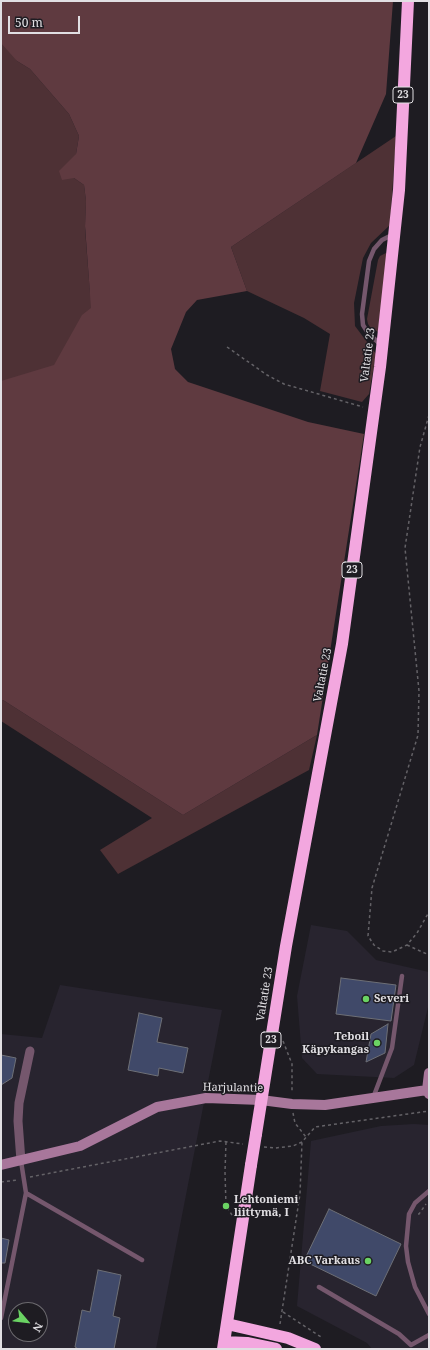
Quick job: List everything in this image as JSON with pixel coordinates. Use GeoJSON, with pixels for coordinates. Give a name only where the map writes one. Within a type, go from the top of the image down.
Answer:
{"type":"FeatureCollection","features":[{"type":"Feature","properties":{"kind":"highway","name":"Valtatie 23"},"geometry":{"type":"LineString","coordinates":[[224,1345],[286,946],[342,644],[374,410],[395,233],[399,190],[408,1]]}},
{"type":"Feature","properties":{"kind":"highway"},"geometry":{"type":"LineString","coordinates":[[227,1324],[288,1338],[315,1349]]}},
{"type":"Feature","properties":{"kind":"highway"},"geometry":{"type":"LineString","coordinates":[[224,1345],[247,1343],[276,1349]]}},
{"type":"Feature","properties":{"kind":"street"},"geometry":{"type":"LineString","coordinates":[[21,1161],[18,1121],[19,1102],[30,1050]]}},
{"type":"Feature","properties":{"kind":"street"},"geometry":{"type":"LineString","coordinates":[[428,1092],[429,1073]]}},
{"type":"Feature","properties":{"kind":"street","name":"Harjulantie"},"geometry":{"type":"LineString","coordinates":[[1,1165],[80,1146],[157,1107],[206,1098],[261,1100],[292,1104],[325,1105],[428,1092]]}},
{"type":"Feature","properties":{"kind":"lane"},"geometry":{"type":"LineString","coordinates":[[382,347],[368,333],[363,325],[363,307],[369,261],[374,249],[382,240],[395,233]]}},
{"type":"Feature","properties":{"kind":"lane"},"geometry":{"type":"LineString","coordinates":[[373,1098],[392,1048],[402,976]]}},
{"type":"Feature","properties":{"kind":"lane"},"geometry":{"type":"LineString","coordinates":[[1,1318],[26,1193],[21,1161]]}},
{"type":"Feature","properties":{"kind":"lane"},"geometry":{"type":"LineString","coordinates":[[429,1191],[415,1203],[409,1214],[406,1246],[408,1262],[415,1288],[429,1314]]}},
{"type":"Feature","properties":{"kind":"lane"},"geometry":{"type":"LineString","coordinates":[[26,1193],[142,1260]]}},
{"type":"Feature","properties":{"kind":"lane"},"geometry":{"type":"LineString","coordinates":[[319,1287],[399,1334],[411,1345],[429,1335]]}},
{"type":"Feature","properties":{"kind":"path"},"geometry":{"type":"LineString","coordinates":[[227,347],[267,375],[284,384],[374,410]]}},
{"type":"Feature","properties":{"kind":"path"},"geometry":{"type":"LineString","coordinates":[[429,415],[420,447],[405,548],[419,691],[418,735],[372,888],[368,936],[374,945],[383,951],[392,952],[407,945],[417,933],[429,912]]}},
{"type":"Feature","properties":{"kind":"path"},"geometry":{"type":"LineString","coordinates":[[407,945],[429,955]]}},
{"type":"Feature","properties":{"kind":"path"},"geometry":{"type":"LineString","coordinates":[[274,1021],[292,1064],[292,1104],[295,1123],[306,1137]]}},
{"type":"Feature","properties":{"kind":"path"},"geometry":{"type":"LineString","coordinates":[[261,1146],[275,1148],[293,1146],[302,1142],[315,1127],[429,1110]]}},
{"type":"Feature","properties":{"kind":"path"},"geometry":{"type":"LineString","coordinates":[[1,1182],[220,1141],[247,1144]]}},
{"type":"Feature","properties":{"kind":"path"},"geometry":{"type":"LineString","coordinates":[[226,1142],[226,1206],[242,1228]]}},
{"type":"Feature","properties":{"kind":"path"},"geometry":{"type":"LineString","coordinates":[[280,1328],[300,1194],[302,1142]]}},
{"type":"Feature","properties":{"kind":"path"},"geometry":{"type":"LineString","coordinates":[[283,1312],[321,1337]]}},
{"type":"Feature","properties":{"kind":"shaded area"},"geometry":{"type":"Polygon","coordinates":[[[1,1],[393,1],[386,94],[356,163],[231,247],[247,291],[197,300],[186,312],[171,349],[175,369],[188,382],[308,422],[364,434],[317,735],[183,815],[1,700],[1,381],[54,365],[82,315],[91,308],[85,226],[86,201],[84,185],[74,178],[62,180],[59,171],[76,154],[79,136],[69,114],[30,69],[17,61],[1,43],[1,1]]]}},
{"type":"Feature","properties":{"kind":"shaded area"},"geometry":{"type":"Polygon","coordinates":[[[1,16],[17,61],[30,69],[69,114],[79,136],[74,178],[84,185],[86,201],[85,229],[90,293],[114,296],[1,477],[1,16]]]}},
{"type":"Feature","properties":{"kind":"shaded area"},"geometry":{"type":"Polygon","coordinates":[[[396,136],[390,225],[371,243],[363,258],[354,303],[355,326],[376,354],[369,394],[362,402],[320,391],[330,334],[304,318],[247,291],[231,247],[396,136]]]}},
{"type":"Feature","properties":{"kind":"shaded area"},"geometry":{"type":"Polygon","coordinates":[[[388,252],[378,332],[370,327],[367,319],[378,260],[380,256],[388,252]]]}},
{"type":"Feature","properties":{"kind":"shaded area"},"geometry":{"type":"Polygon","coordinates":[[[1,700],[183,815],[317,735],[309,770],[118,874],[100,850],[152,818],[1,721],[1,700]]]}},
{"type":"Feature","properties":{"kind":"shaded area"},"geometry":{"type":"Polygon","coordinates":[[[311,925],[347,931],[376,960],[429,972],[429,1003],[414,1065],[394,1078],[317,1074],[302,1058],[297,996],[311,925]]]}},
{"type":"Feature","properties":{"kind":"shaded area"},"geometry":{"type":"Polygon","coordinates":[[[60,985],[222,1010],[156,1349],[1,1349],[1,1034],[42,1038],[60,985]]]}},
{"type":"Feature","properties":{"kind":"shaded area"},"geometry":{"type":"Polygon","coordinates":[[[414,1124],[429,1125],[429,1349],[372,1349],[367,1343],[297,1306],[311,1141],[381,1126],[414,1124]]]}},
{"type":"Feature","properties":{"kind":"building","name":"Severi"},"geometry":{"type":"Polygon","coordinates":[[[341,978],[396,985],[391,1021],[336,1014],[341,978]]]}},
{"type":"Feature","properties":{"kind":"building"},"geometry":{"type":"Polygon","coordinates":[[[139,1013],[162,1018],[157,1042],[188,1048],[183,1073],[159,1068],[158,1076],[128,1070],[139,1013]]]}},
{"type":"Feature","properties":{"kind":"building"},"geometry":{"type":"Polygon","coordinates":[[[388,1024],[385,1053],[366,1062],[371,1034],[388,1024]]]}},
{"type":"Feature","properties":{"kind":"building"},"geometry":{"type":"Polygon","coordinates":[[[1,1055],[16,1058],[12,1078],[1,1085],[1,1055]]]}},
{"type":"Feature","properties":{"kind":"building"},"geometry":{"type":"Polygon","coordinates":[[[329,1209],[401,1244],[376,1296],[304,1261],[329,1209]]]}},
{"type":"Feature","properties":{"kind":"building"},"geometry":{"type":"Polygon","coordinates":[[[1,1238],[9,1240],[5,1263],[1,1263],[1,1238]]]}},
{"type":"Feature","properties":{"kind":"building"},"geometry":{"type":"Polygon","coordinates":[[[98,1270],[121,1275],[113,1316],[120,1318],[114,1349],[77,1349],[75,1347],[82,1310],[90,1312],[98,1270]]]}},
{"type":"Feature","properties":{"kind":"place","name":"Severi"},"geometry":{"type":"Point","coordinates":[366,999]}},
{"type":"Feature","properties":{"kind":"place","name":"Teboil Käpykangas"},"geometry":{"type":"Point","coordinates":[377,1043]}},
{"type":"Feature","properties":{"kind":"place","name":"Lehtoniemi liittymä, I"},"geometry":{"type":"Point","coordinates":[226,1206]}},
{"type":"Feature","properties":{"kind":"place","name":"ABC Varkaus"},"geometry":{"type":"Point","coordinates":[368,1261]}}]}
